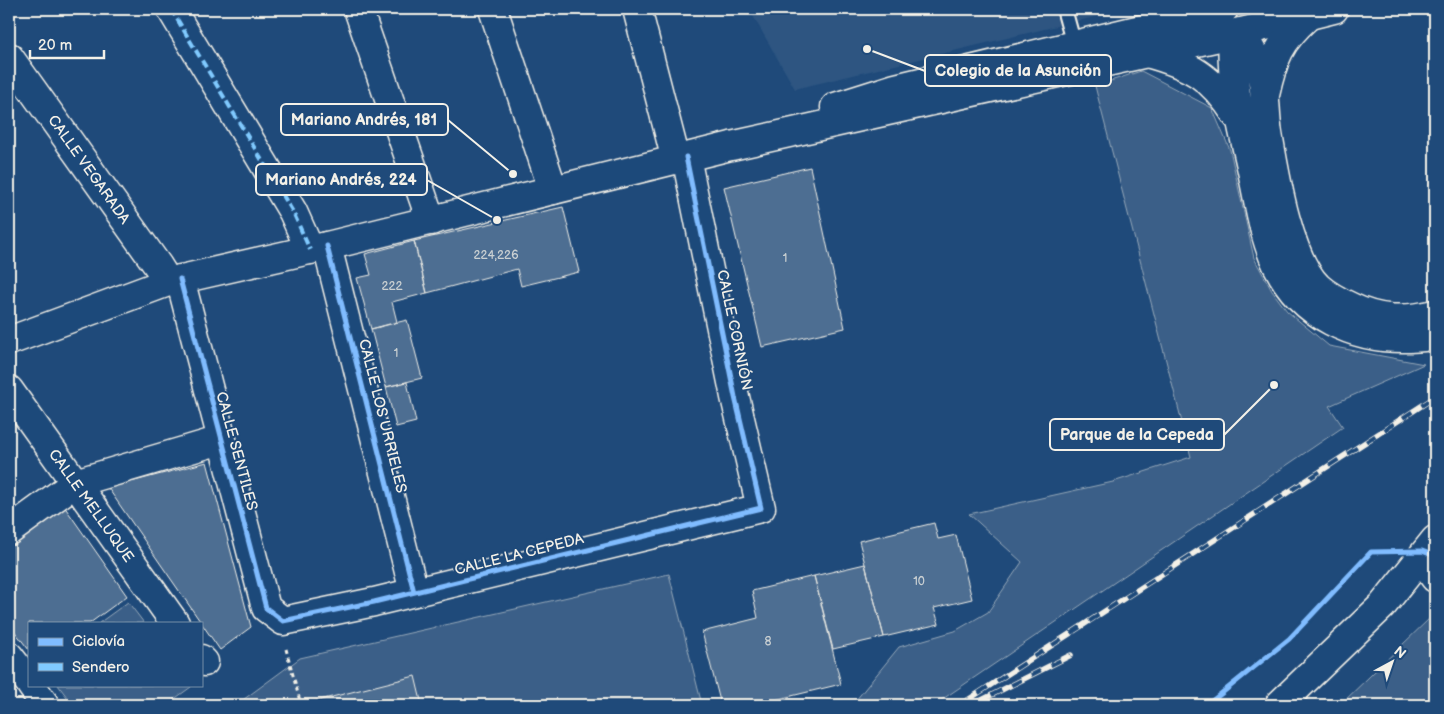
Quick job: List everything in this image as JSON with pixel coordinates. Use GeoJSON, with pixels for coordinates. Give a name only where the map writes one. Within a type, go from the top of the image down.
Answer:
{"type":"FeatureCollection","features":[{"type":"Feature","properties":{"kind":"main road","name":"CALLE LOS URRIELES"},"geometry":{"type":"LineString","coordinates":[[171,9],[293,212],[318,248],[414,592]]}},
{"type":"Feature","properties":{"kind":"main road"},"geometry":{"type":"LineString","coordinates":[[358,9],[431,221]]}},
{"type":"Feature","properties":{"kind":"main road"},"geometry":{"type":"LineString","coordinates":[[493,9],[553,190]]}},
{"type":"Feature","properties":{"kind":"main road","name":"CALLE CORNIÓN"},"geometry":{"type":"LineString","coordinates":[[637,9],[681,158],[761,508]]}},
{"type":"Feature","properties":{"kind":"main road"},"geometry":{"type":"LineString","coordinates":[[731,146],[837,106],[895,88],[1190,18],[1233,25],[1249,15],[1271,9]]}},
{"type":"Feature","properties":{"kind":"main road"},"geometry":{"type":"LineString","coordinates":[[9,340],[174,281],[431,221],[731,146],[1147,53],[1233,25],[1308,16],[1334,9]]}},
{"type":"Feature","properties":{"kind":"main road"},"geometry":{"type":"LineString","coordinates":[[1265,98],[1271,68],[1280,48],[1289,32],[1308,16]]}},
{"type":"Feature","properties":{"kind":"main road"},"geometry":{"type":"LineString","coordinates":[[1233,25],[1253,53],[1262,77],[1268,132],[1287,220],[1294,245],[1318,287],[1340,302],[1364,314],[1389,320],[1418,318],[1435,314]]}},
{"type":"Feature","properties":{"kind":"main road"},"geometry":{"type":"LineString","coordinates":[[1233,25],[1231,62],[1234,89],[1268,241],[1277,266],[1294,291],[1312,310],[1340,326],[1368,336],[1399,338],[1435,335]]}},
{"type":"Feature","properties":{"kind":"main road"},"geometry":{"type":"LineString","coordinates":[[874,114],[913,95],[1063,59],[1074,45]]}},
{"type":"Feature","properties":{"kind":"main road"},"geometry":{"type":"LineString","coordinates":[[1147,53],[1179,62],[1198,72],[1229,103],[1242,124]]}},
{"type":"Feature","properties":{"kind":"main road","name":"CALLE VEGARADA"},"geometry":{"type":"LineString","coordinates":[[9,57],[158,266],[174,281]]}},
{"type":"Feature","properties":{"kind":"main road","name":"CALLE SENTILES"},"geometry":{"type":"LineString","coordinates":[[174,281],[221,440],[266,608],[282,621]]}},
{"type":"Feature","properties":{"kind":"main road","name":"CALLE MELLUQUE"},"geometry":{"type":"LineString","coordinates":[[9,390],[174,622]]}},
{"type":"Feature","properties":{"kind":"main road"},"geometry":{"type":"LineString","coordinates":[[9,530],[75,483],[221,440]]}},
{"type":"Feature","properties":{"kind":"main road","name":"CALLE LA CEPEDA"},"geometry":{"type":"LineString","coordinates":[[282,621],[414,592],[761,508]]}},
{"type":"Feature","properties":{"kind":"main road"},"geometry":{"type":"LineString","coordinates":[[1279,705],[1431,559]]}},
{"type":"Feature","properties":{"kind":"main road"},"geometry":{"type":"LineString","coordinates":[[9,656],[28,681]]}},
{"type":"Feature","properties":{"kind":"main road"},"geometry":{"type":"LineString","coordinates":[[31,686],[45,705]]}},
{"type":"Feature","properties":{"kind":"lane"},"geometry":{"type":"LineString","coordinates":[[1064,9],[1074,45]]}},
{"type":"Feature","properties":{"kind":"path"},"geometry":{"type":"LineString","coordinates":[[286,649],[300,705]]}},
{"type":"Feature","properties":{"kind":"shaded area"},"geometry":{"type":"Polygon","coordinates":[[[749,9],[1128,9],[795,89],[749,9]]]}},
{"type":"Feature","properties":{"kind":"shaded area"},"geometry":{"type":"Polygon","coordinates":[[[1141,71],[1212,108],[1230,150],[1254,258],[1272,291],[1287,311],[1329,346],[1424,364],[1329,406],[1343,427],[934,705],[838,705],[856,700],[899,647],[955,631],[988,612],[1022,562],[969,514],[1113,482],[1191,457],[1095,86],[1141,71]]]}},
{"type":"Feature","properties":{"kind":"shaded area"},"geometry":{"type":"Polygon","coordinates":[[[669,574],[702,705],[236,705],[300,658],[669,574]]]}},
{"type":"Feature","properties":{"kind":"shaded area"},"geometry":{"type":"Polygon","coordinates":[[[128,602],[143,622],[100,622],[128,602]]]}},
{"type":"Feature","properties":{"kind":"shaded area"},"geometry":{"type":"Polygon","coordinates":[[[1431,617],[1435,625],[1435,705],[1340,705],[1431,617]]]}},
{"type":"Feature","properties":{"kind":"shaded area"},"geometry":{"type":"Polygon","coordinates":[[[59,686],[191,687],[166,705],[73,705],[59,686]]]}},
{"type":"Feature","properties":{"kind":"building"},"geometry":{"type":"Polygon","coordinates":[[[810,167],[845,328],[762,347],[724,187],[810,167]]]}},
{"type":"Feature","properties":{"kind":"building"},"geometry":{"type":"Polygon","coordinates":[[[563,207],[579,272],[521,286],[517,269],[427,293],[414,241],[563,207]]]}},
{"type":"Feature","properties":{"kind":"building"},"geometry":{"type":"Polygon","coordinates":[[[414,241],[427,293],[392,302],[397,322],[371,329],[357,278],[371,275],[365,254],[414,241]]]}},
{"type":"Feature","properties":{"kind":"building"},"geometry":{"type":"Polygon","coordinates":[[[407,320],[422,378],[386,387],[371,329],[407,320]]]}},
{"type":"Feature","properties":{"kind":"building"},"geometry":{"type":"Polygon","coordinates":[[[407,382],[416,422],[396,427],[386,387],[407,382]]]}},
{"type":"Feature","properties":{"kind":"building"},"geometry":{"type":"Polygon","coordinates":[[[207,462],[251,627],[220,650],[108,488],[207,462]]]}},
{"type":"Feature","properties":{"kind":"building"},"geometry":{"type":"Polygon","coordinates":[[[64,506],[127,596],[91,622],[28,622],[28,649],[9,624],[9,546],[64,506]]]}},
{"type":"Feature","properties":{"kind":"building"},"geometry":{"type":"Polygon","coordinates":[[[934,523],[938,539],[956,535],[972,599],[934,608],[939,624],[884,637],[859,541],[934,523]]]}},
{"type":"Feature","properties":{"kind":"building"},"geometry":{"type":"Polygon","coordinates":[[[865,564],[884,637],[833,649],[814,576],[865,564]]]}},
{"type":"Feature","properties":{"kind":"building"},"geometry":{"type":"Polygon","coordinates":[[[814,576],[841,684],[754,705],[721,705],[702,632],[758,618],[752,591],[814,576]]]}},
{"type":"Feature","properties":{"kind":"building"},"geometry":{"type":"Polygon","coordinates":[[[415,676],[422,705],[313,705],[312,702],[415,676]]]}},
{"type":"Feature","properties":{"kind":"railway"},"geometry":{"type":"LineString","coordinates":[[960,705],[1435,397]]}},
{"type":"Feature","properties":{"kind":"railway"},"geometry":{"type":"LineString","coordinates":[[972,705],[1071,655]]}},
{"type":"Feature","properties":{"kind":"marked path"},"geometry":{"type":"LineString","coordinates":[[171,9],[293,212],[310,250]]}},
{"type":"Feature","properties":{"kind":"cycle path"},"geometry":{"type":"LineString","coordinates":[[180,279],[266,608],[283,621],[374,602],[761,508],[735,397],[686,157]]}},
{"type":"Feature","properties":{"kind":"cycle path"},"geometry":{"type":"LineString","coordinates":[[327,246],[414,592]]}},
{"type":"Feature","properties":{"kind":"cycle path"},"geometry":{"type":"LineString","coordinates":[[1207,705],[1289,639],[1371,552],[1422,551],[1435,556]]}},
{"type":"Feature","properties":{"kind":"place","name":"Colegio de la Asunción"},"geometry":{"type":"Point","coordinates":[867,49]}},
{"type":"Feature","properties":{"kind":"place","name":"Mariano Andrés, 181"},"geometry":{"type":"Point","coordinates":[513,174]}},
{"type":"Feature","properties":{"kind":"place","name":"Mariano Andrés, 224"},"geometry":{"type":"Point","coordinates":[497,220]}},
{"type":"Feature","properties":{"kind":"place","name":"Parque de la Cepeda"},"geometry":{"type":"Point","coordinates":[1274,385]}}]}
